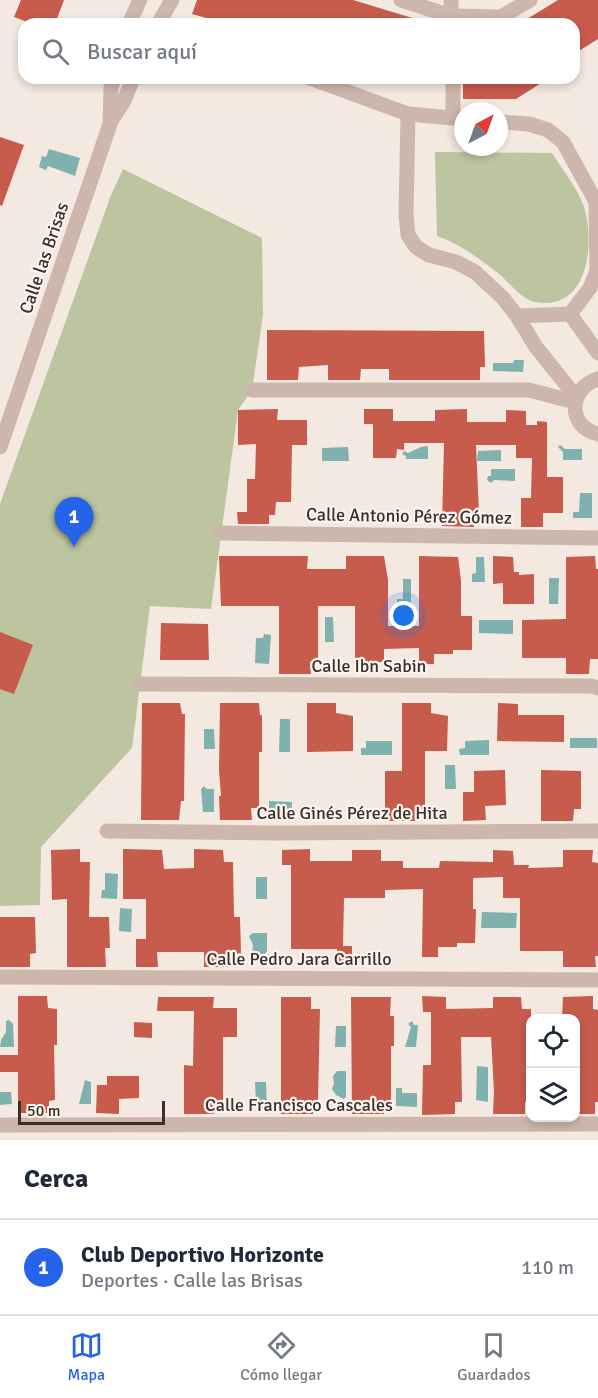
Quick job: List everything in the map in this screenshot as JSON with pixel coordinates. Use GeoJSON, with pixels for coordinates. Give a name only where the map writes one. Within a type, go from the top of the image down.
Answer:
{"type":"FeatureCollection","features":[{"type":"Feature","properties":{"kind":"street"},"geometry":{"type":"LineString","coordinates":[[131,18],[140,0]]}},
{"type":"Feature","properties":{"kind":"street"},"geometry":{"type":"LineString","coordinates":[[162,18],[172,0]]}},
{"type":"Feature","properties":{"kind":"street"},"geometry":{"type":"LineString","coordinates":[[401,0],[446,18]]}},
{"type":"Feature","properties":{"kind":"street"},"geometry":{"type":"LineString","coordinates":[[451,0],[451,18]]}},
{"type":"Feature","properties":{"kind":"street"},"geometry":{"type":"LineString","coordinates":[[484,18],[501,17],[530,0]]}},
{"type":"Feature","properties":{"kind":"street","name":"Calle las Brisas"},"geometry":{"type":"LineString","coordinates":[[0,447],[110,124],[112,84]]}},
{"type":"Feature","properties":{"kind":"street"},"geometry":{"type":"LineString","coordinates":[[110,124],[124,101],[131,84]]}},
{"type":"Feature","properties":{"kind":"street"},"geometry":{"type":"LineString","coordinates":[[326,84],[408,114],[454,118]]}},
{"type":"Feature","properties":{"kind":"street"},"geometry":{"type":"LineString","coordinates":[[454,84],[456,102]]}},
{"type":"Feature","properties":{"kind":"street"},"geometry":{"type":"LineString","coordinates":[[408,114],[406,215],[408,236],[416,247],[429,255],[456,262],[475,272],[502,298],[576,400]]}},
{"type":"Feature","properties":{"kind":"street"},"geometry":{"type":"LineString","coordinates":[[508,123],[529,124],[548,130],[563,142],[597,204],[597,271],[590,288],[570,314]]}},
{"type":"Feature","properties":{"kind":"street"},"geometry":{"type":"LineString","coordinates":[[517,316],[570,314]]}},
{"type":"Feature","properties":{"kind":"street"},"geometry":{"type":"LineString","coordinates":[[570,314],[598,353]]}},
{"type":"Feature","properties":{"kind":"street"},"geometry":{"type":"LineString","coordinates":[[598,379],[583,387],[576,400],[575,412],[579,421],[592,432],[598,448]]}},
{"type":"Feature","properties":{"kind":"street"},"geometry":{"type":"LineString","coordinates":[[252,390],[530,390],[576,400]]}},
{"type":"Feature","properties":{"kind":"street","name":"Calle Antonio Pérez Gómez"},"geometry":{"type":"LineString","coordinates":[[219,533],[598,538]]}},
{"type":"Feature","properties":{"kind":"street","name":"Calle Ibn Sabin"},"geometry":{"type":"LineString","coordinates":[[139,684],[591,686],[598,688]]}},
{"type":"Feature","properties":{"kind":"street","name":"Calle Ginés Pérez de Hita"},"geometry":{"type":"LineString","coordinates":[[106,831],[278,833],[598,831]]}},
{"type":"Feature","properties":{"kind":"street","name":"Calle Pedro Jara Carrillo"},"geometry":{"type":"LineString","coordinates":[[0,977],[598,980]]}},
{"type":"Feature","properties":{"kind":"street","name":"Calle Francisco Cascales"},"geometry":{"type":"LineString","coordinates":[[0,1125],[598,1125]]}},
{"type":"Feature","properties":{"kind":"green space"},"geometry":{"type":"Polygon","coordinates":[[[435,152],[454,152],[454,156],[552,153],[583,204],[589,236],[588,254],[584,271],[577,285],[567,296],[553,302],[535,302],[520,294],[477,257],[437,236],[435,152]]]}},
{"type":"Feature","properties":{"kind":"green space"},"geometry":{"type":"Polygon","coordinates":[[[123,169],[262,238],[263,315],[252,390],[238,410],[211,609],[150,606],[132,748],[41,847],[40,905],[0,906],[0,504],[111,195],[123,169]]]}},
{"type":"Feature","properties":{"kind":"water"},"geometry":{"type":"Polygon","coordinates":[[[49,149],[80,158],[75,176],[48,166],[46,170],[39,167],[42,156],[46,157],[49,149]]]}},
{"type":"Feature","properties":{"kind":"water"},"geometry":{"type":"Polygon","coordinates":[[[514,360],[524,360],[523,372],[493,371],[493,363],[513,363],[514,360]]]}},
{"type":"Feature","properties":{"kind":"water"},"geometry":{"type":"Polygon","coordinates":[[[560,445],[565,449],[582,449],[582,460],[563,460],[563,452],[558,447],[560,445]]]}},
{"type":"Feature","properties":{"kind":"water"},"geometry":{"type":"Polygon","coordinates":[[[428,446],[428,459],[406,459],[406,456],[402,454],[404,451],[408,453],[428,446]]]}},
{"type":"Feature","properties":{"kind":"water"},"geometry":{"type":"Polygon","coordinates":[[[348,447],[349,461],[322,461],[322,448],[348,447]]]}},
{"type":"Feature","properties":{"kind":"water"},"geometry":{"type":"Polygon","coordinates":[[[501,450],[501,461],[477,461],[478,451],[501,450]]]}},
{"type":"Feature","properties":{"kind":"water"},"geometry":{"type":"Polygon","coordinates":[[[491,469],[515,469],[515,481],[494,480],[491,483],[487,480],[488,476],[491,476],[491,469]]]}},
{"type":"Feature","properties":{"kind":"water"},"geometry":{"type":"Polygon","coordinates":[[[580,493],[592,493],[592,518],[573,518],[573,512],[579,512],[580,493]]]}},
{"type":"Feature","properties":{"kind":"water"},"geometry":{"type":"Polygon","coordinates":[[[476,557],[484,557],[485,582],[472,582],[472,574],[476,573],[476,557]]]}},
{"type":"Feature","properties":{"kind":"water"},"geometry":{"type":"Polygon","coordinates":[[[549,578],[559,578],[558,604],[549,604],[549,578]]]}},
{"type":"Feature","properties":{"kind":"water"},"geometry":{"type":"Polygon","coordinates":[[[403,579],[411,579],[411,605],[397,605],[397,599],[403,599],[403,579]]]}},
{"type":"Feature","properties":{"kind":"water"},"geometry":{"type":"Polygon","coordinates":[[[325,617],[333,617],[334,642],[325,642],[325,617]]]}},
{"type":"Feature","properties":{"kind":"water"},"geometry":{"type":"Polygon","coordinates":[[[479,620],[513,620],[513,634],[479,633],[479,620]]]}},
{"type":"Feature","properties":{"kind":"water"},"geometry":{"type":"Polygon","coordinates":[[[264,634],[271,635],[269,664],[255,663],[256,638],[263,638],[264,634]]]}},
{"type":"Feature","properties":{"kind":"water"},"geometry":{"type":"Polygon","coordinates":[[[280,719],[290,719],[290,752],[279,752],[280,719]]]}},
{"type":"Feature","properties":{"kind":"water"},"geometry":{"type":"Polygon","coordinates":[[[204,729],[214,729],[215,749],[204,749],[204,729]]]}},
{"type":"Feature","properties":{"kind":"water"},"geometry":{"type":"Polygon","coordinates":[[[570,738],[597,738],[597,748],[570,748],[570,738]]]}},
{"type":"Feature","properties":{"kind":"water"},"geometry":{"type":"Polygon","coordinates":[[[489,740],[489,755],[460,755],[459,749],[465,748],[465,741],[489,740]]]}},
{"type":"Feature","properties":{"kind":"water"},"geometry":{"type":"Polygon","coordinates":[[[366,741],[392,741],[392,755],[361,755],[361,748],[366,748],[366,741]]]}},
{"type":"Feature","properties":{"kind":"water"},"geometry":{"type":"Polygon","coordinates":[[[445,765],[455,765],[456,789],[445,789],[445,765]]]}},
{"type":"Feature","properties":{"kind":"water"},"geometry":{"type":"Polygon","coordinates":[[[204,786],[207,789],[214,789],[214,812],[203,812],[201,789],[204,786]]]}},
{"type":"Feature","properties":{"kind":"water"},"geometry":{"type":"Polygon","coordinates":[[[269,801],[292,802],[292,812],[269,812],[269,801]]]}},
{"type":"Feature","properties":{"kind":"water"},"geometry":{"type":"Polygon","coordinates":[[[105,873],[118,874],[117,899],[101,898],[102,890],[105,890],[105,873]]]}},
{"type":"Feature","properties":{"kind":"water"},"geometry":{"type":"Polygon","coordinates":[[[256,877],[267,877],[267,899],[256,899],[256,877]]]}},
{"type":"Feature","properties":{"kind":"water"},"geometry":{"type":"Polygon","coordinates":[[[120,908],[132,909],[131,932],[119,931],[120,908]]]}},
{"type":"Feature","properties":{"kind":"water"},"geometry":{"type":"Polygon","coordinates":[[[482,912],[517,913],[516,928],[481,928],[482,912]]]}},
{"type":"Feature","properties":{"kind":"water"},"geometry":{"type":"Polygon","coordinates":[[[253,933],[267,933],[267,951],[264,955],[252,954],[253,945],[249,936],[253,933]]]}},
{"type":"Feature","properties":{"kind":"water"},"geometry":{"type":"Polygon","coordinates":[[[9,1020],[13,1024],[14,1047],[0,1047],[6,1032],[6,1021],[9,1020]]]}},
{"type":"Feature","properties":{"kind":"water"},"geometry":{"type":"Polygon","coordinates":[[[412,1021],[414,1025],[418,1025],[416,1047],[405,1047],[411,1027],[408,1024],[412,1021]]]}},
{"type":"Feature","properties":{"kind":"water"},"geometry":{"type":"Polygon","coordinates":[[[336,1026],[346,1026],[346,1047],[335,1047],[336,1026]]]}},
{"type":"Feature","properties":{"kind":"water"},"geometry":{"type":"Polygon","coordinates":[[[477,1066],[488,1067],[488,1102],[476,1100],[477,1066]]]}},
{"type":"Feature","properties":{"kind":"water"},"geometry":{"type":"Polygon","coordinates":[[[337,1071],[346,1071],[346,1097],[344,1099],[336,1095],[332,1089],[333,1076],[337,1071]]]}},
{"type":"Feature","properties":{"kind":"water"},"geometry":{"type":"Polygon","coordinates":[[[85,1080],[91,1082],[91,1104],[79,1104],[85,1080]]]}},
{"type":"Feature","properties":{"kind":"water"},"geometry":{"type":"Polygon","coordinates":[[[255,1082],[266,1082],[267,1105],[256,1105],[255,1082]]]}},
{"type":"Feature","properties":{"kind":"water"},"geometry":{"type":"Polygon","coordinates":[[[396,1088],[402,1088],[402,1093],[417,1093],[417,1107],[396,1106],[396,1088]]]}},
{"type":"Feature","properties":{"kind":"water"},"geometry":{"type":"Polygon","coordinates":[[[0,1092],[11,1092],[12,1104],[0,1105],[0,1092]]]}},
{"type":"Feature","properties":{"kind":"building"},"geometry":{"type":"Polygon","coordinates":[[[21,0],[64,0],[57,18],[14,17],[21,0]]]}},
{"type":"Feature","properties":{"kind":"building"},"geometry":{"type":"Polygon","coordinates":[[[197,0],[353,0],[412,18],[206,18],[192,14],[197,0]]]}},
{"type":"Feature","properties":{"kind":"building"},"geometry":{"type":"Polygon","coordinates":[[[558,0],[598,0],[598,39],[580,50],[580,18],[529,18],[558,0]]]}},
{"type":"Feature","properties":{"kind":"building"},"geometry":{"type":"Polygon","coordinates":[[[463,84],[540,84],[516,99],[463,99],[463,84]]]}},
{"type":"Feature","properties":{"kind":"building"},"geometry":{"type":"Polygon","coordinates":[[[0,137],[24,145],[2,206],[0,205],[0,137]]]}},
{"type":"Feature","properties":{"kind":"building"},"geometry":{"type":"Polygon","coordinates":[[[267,330],[484,331],[485,367],[480,367],[480,380],[389,380],[389,369],[361,369],[360,380],[328,380],[328,365],[299,367],[298,380],[267,380],[267,330]]]}},
{"type":"Feature","properties":{"kind":"building"},"geometry":{"type":"Polygon","coordinates":[[[278,409],[277,420],[307,420],[307,445],[292,445],[291,502],[276,502],[275,515],[269,515],[269,524],[238,524],[237,512],[247,512],[247,479],[255,479],[256,444],[238,445],[238,410],[278,409]]]}},
{"type":"Feature","properties":{"kind":"building"},"geometry":{"type":"Polygon","coordinates":[[[364,409],[393,409],[393,421],[435,421],[435,410],[467,409],[467,422],[506,422],[506,410],[526,411],[526,425],[537,425],[537,421],[547,422],[547,477],[563,477],[563,513],[543,513],[543,527],[521,527],[521,498],[531,498],[532,458],[516,458],[516,445],[476,445],[479,513],[472,514],[474,527],[442,526],[444,443],[404,443],[404,450],[397,449],[396,458],[373,458],[373,424],[364,424],[364,409]]]}},
{"type":"Feature","properties":{"kind":"building"},"geometry":{"type":"Polygon","coordinates":[[[219,556],[308,556],[307,569],[346,569],[346,556],[384,556],[388,580],[388,626],[419,626],[419,556],[458,557],[461,616],[472,616],[472,650],[453,650],[453,654],[434,654],[434,664],[419,664],[419,648],[384,649],[384,662],[377,662],[378,673],[355,673],[355,606],[318,606],[318,662],[310,662],[311,674],[279,674],[279,606],[221,606],[219,556]]]}},
{"type":"Feature","properties":{"kind":"building"},"geometry":{"type":"Polygon","coordinates":[[[493,556],[513,557],[514,572],[519,572],[519,575],[534,574],[534,604],[503,604],[503,583],[493,584],[493,556]]]}},
{"type":"Feature","properties":{"kind":"building"},"geometry":{"type":"Polygon","coordinates":[[[595,556],[596,569],[598,569],[598,659],[590,659],[589,674],[566,674],[566,658],[522,658],[522,620],[566,619],[566,557],[595,556]]]}},
{"type":"Feature","properties":{"kind":"building"},"geometry":{"type":"Polygon","coordinates":[[[161,623],[208,624],[209,660],[160,660],[161,623]]]}},
{"type":"Feature","properties":{"kind":"building"},"geometry":{"type":"Polygon","coordinates":[[[0,632],[33,645],[14,694],[0,689],[0,632]]]}},
{"type":"Feature","properties":{"kind":"building"},"geometry":{"type":"Polygon","coordinates":[[[142,703],[180,703],[182,714],[185,714],[184,801],[181,801],[179,820],[141,820],[142,703]]]}},
{"type":"Feature","properties":{"kind":"building"},"geometry":{"type":"Polygon","coordinates":[[[220,703],[259,703],[260,715],[262,715],[262,752],[259,752],[259,808],[251,808],[252,820],[220,820],[220,703]]]}},
{"type":"Feature","properties":{"kind":"building"},"geometry":{"type":"Polygon","coordinates":[[[307,703],[336,703],[336,713],[353,716],[353,751],[307,752],[307,703]]]}},
{"type":"Feature","properties":{"kind":"building"},"geometry":{"type":"Polygon","coordinates":[[[402,703],[431,703],[431,713],[448,716],[447,751],[425,751],[425,809],[418,809],[417,821],[385,821],[385,771],[402,771],[402,703]]]}},
{"type":"Feature","properties":{"kind":"building"},"geometry":{"type":"Polygon","coordinates":[[[498,703],[518,704],[518,715],[564,715],[564,742],[497,741],[498,703]]]}},
{"type":"Feature","properties":{"kind":"building"},"geometry":{"type":"Polygon","coordinates":[[[505,770],[506,805],[485,806],[486,820],[463,821],[463,792],[474,792],[474,771],[505,770]]]}},
{"type":"Feature","properties":{"kind":"building"},"geometry":{"type":"Polygon","coordinates":[[[541,770],[581,771],[581,809],[574,809],[573,821],[541,821],[541,770]]]}},
{"type":"Feature","properties":{"kind":"building"},"geometry":{"type":"Polygon","coordinates":[[[80,849],[80,862],[90,862],[89,917],[109,917],[110,948],[105,948],[106,967],[67,967],[67,899],[52,900],[51,850],[80,849]]]}},
{"type":"Feature","properties":{"kind":"building"},"geometry":{"type":"Polygon","coordinates":[[[123,849],[162,850],[164,869],[194,868],[194,849],[223,850],[224,862],[233,862],[234,917],[240,917],[241,953],[235,954],[235,967],[204,967],[204,952],[157,952],[158,967],[136,967],[136,939],[146,939],[146,899],[123,899],[123,849]]]}},
{"type":"Feature","properties":{"kind":"building"},"geometry":{"type":"Polygon","coordinates":[[[310,849],[310,861],[352,861],[352,850],[381,850],[381,861],[403,861],[403,868],[439,868],[440,861],[493,862],[493,850],[513,851],[514,865],[529,865],[528,868],[563,867],[563,850],[593,850],[592,862],[598,863],[596,967],[563,967],[563,951],[520,951],[520,898],[503,898],[503,877],[473,878],[473,909],[476,909],[475,943],[457,943],[457,947],[438,947],[438,957],[422,957],[423,889],[385,890],[385,898],[344,898],[343,946],[352,946],[352,965],[337,965],[337,949],[291,949],[291,865],[282,865],[282,850],[310,849]]]}},
{"type":"Feature","properties":{"kind":"building"},"geometry":{"type":"Polygon","coordinates":[[[0,917],[35,917],[36,953],[30,954],[30,967],[0,967],[0,917]]]}},
{"type":"Feature","properties":{"kind":"building"},"geometry":{"type":"Polygon","coordinates":[[[18,996],[47,996],[48,1008],[57,1009],[57,1045],[54,1045],[55,1100],[49,1101],[49,1113],[18,1113],[18,1072],[0,1072],[0,1055],[18,1055],[18,996]]]}},
{"type":"Feature","properties":{"kind":"building"},"geometry":{"type":"Polygon","coordinates":[[[422,996],[446,997],[446,1009],[493,1008],[493,997],[521,997],[522,1009],[531,1009],[531,1014],[526,1014],[525,1114],[493,1114],[491,1037],[461,1037],[462,1102],[455,1102],[455,1114],[422,1115],[423,1065],[431,1065],[431,1012],[423,1012],[422,996]]]}},
{"type":"Feature","properties":{"kind":"building"},"geometry":{"type":"Polygon","coordinates":[[[593,996],[593,1009],[598,1010],[598,1102],[595,1102],[595,1114],[580,1114],[580,1014],[562,1014],[563,997],[593,996]]]}},
{"type":"Feature","properties":{"kind":"building"},"geometry":{"type":"Polygon","coordinates":[[[158,997],[214,997],[213,1008],[237,1008],[237,1037],[223,1037],[223,1101],[213,1102],[214,1114],[184,1114],[184,1065],[193,1066],[194,1011],[157,1011],[158,997]]]}},
{"type":"Feature","properties":{"kind":"building"},"geometry":{"type":"Polygon","coordinates":[[[281,997],[311,997],[311,1009],[320,1009],[318,1100],[313,1100],[313,1114],[281,1114],[281,997]]]}},
{"type":"Feature","properties":{"kind":"building"},"geometry":{"type":"Polygon","coordinates":[[[351,997],[391,997],[390,1016],[394,1016],[394,1046],[391,1046],[391,1102],[384,1102],[384,1114],[352,1114],[351,997]]]}},
{"type":"Feature","properties":{"kind":"building"},"geometry":{"type":"Polygon","coordinates":[[[134,1022],[152,1023],[152,1038],[134,1037],[134,1022]]]}},
{"type":"Feature","properties":{"kind":"building"},"geometry":{"type":"Polygon","coordinates":[[[107,1076],[139,1076],[139,1098],[119,1099],[119,1114],[96,1113],[97,1085],[107,1085],[107,1076]]]}},
{"type":"Feature","properties":{"kind":"place","name":"Club Deportivo Horizonte"},"geometry":{"type":"Point","coordinates":[74,547]}}]}
